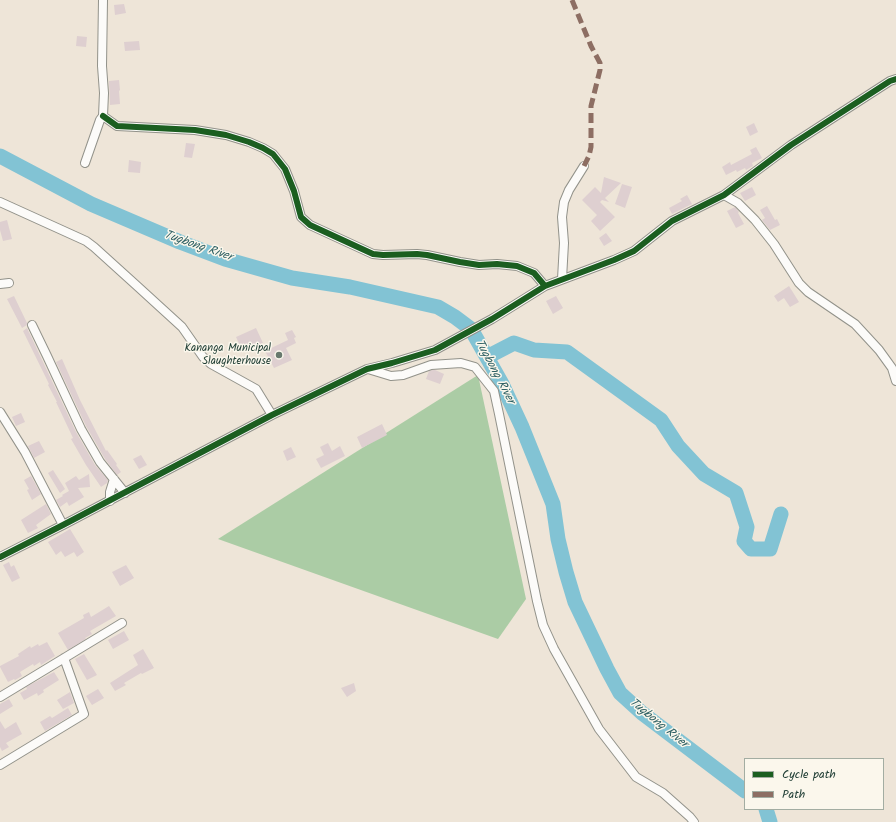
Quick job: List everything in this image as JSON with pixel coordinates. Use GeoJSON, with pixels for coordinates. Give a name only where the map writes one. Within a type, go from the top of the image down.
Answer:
{"type":"FeatureCollection","features":[{"type":"Feature","properties":{"kind":"street"},"geometry":{"type":"LineString","coordinates":[[85,163],[100,120],[103,116],[103,0]]}},
{"type":"Feature","properties":{"kind":"street"},"geometry":{"type":"LineString","coordinates":[[0,558],[272,415],[367,369],[435,350],[492,320],[545,286],[634,251],[672,221],[724,195],[791,145],[890,81],[896,79]]}},
{"type":"Feature","properties":{"kind":"street"},"geometry":{"type":"LineString","coordinates":[[103,116],[117,126],[195,130],[226,135],[264,148],[273,154],[285,169],[294,191],[301,217],[310,225],[373,254],[417,254],[460,262],[517,266],[534,273],[545,286]]}},
{"type":"Feature","properties":{"kind":"street"},"geometry":{"type":"LineString","coordinates":[[562,279],[564,243],[562,217],[564,202],[569,190],[584,166]]}},
{"type":"Feature","properties":{"kind":"street"},"geometry":{"type":"LineString","coordinates":[[724,195],[738,203],[755,220],[774,244],[798,283],[808,292],[855,324],[879,350],[892,368],[896,381]]}},
{"type":"Feature","properties":{"kind":"street"},"geometry":{"type":"LineString","coordinates":[[0,202],[86,241],[94,247],[182,328],[203,357],[211,364],[256,389],[272,415]]}},
{"type":"Feature","properties":{"kind":"street"},"geometry":{"type":"LineString","coordinates":[[0,284],[9,283]]}},
{"type":"Feature","properties":{"kind":"street"},"geometry":{"type":"LineString","coordinates":[[32,325],[48,356],[81,429],[100,462],[125,493]]}},
{"type":"Feature","properties":{"kind":"street"},"geometry":{"type":"LineString","coordinates":[[367,369],[391,376],[403,375],[431,366],[461,363],[475,367],[494,391],[500,414],[537,601],[543,624],[554,649],[598,729],[636,777],[663,793],[694,822]]}},
{"type":"Feature","properties":{"kind":"street"},"geometry":{"type":"LineString","coordinates":[[0,412],[25,452],[63,525]]}},
{"type":"Feature","properties":{"kind":"street"},"geometry":{"type":"LineString","coordinates":[[110,501],[110,492],[114,479]]}},
{"type":"Feature","properties":{"kind":"street"},"geometry":{"type":"LineString","coordinates":[[0,697],[122,623]]}},
{"type":"Feature","properties":{"kind":"street"},"geometry":{"type":"LineString","coordinates":[[0,765],[84,714],[64,658]]}},
{"type":"Feature","properties":{"kind":"green space"},"geometry":{"type":"Polygon","coordinates":[[[478,375],[526,599],[498,639],[218,539],[478,375]]]}},
{"type":"Feature","properties":{"kind":"building"},"geometry":{"type":"Polygon","coordinates":[[[124,4],[126,13],[115,15],[114,5],[124,4]]]}},
{"type":"Feature","properties":{"kind":"building"},"geometry":{"type":"Polygon","coordinates":[[[77,36],[87,37],[86,47],[76,46],[77,36]]]}},
{"type":"Feature","properties":{"kind":"building"},"geometry":{"type":"Polygon","coordinates":[[[139,41],[140,50],[125,51],[124,42],[139,41]]]}},
{"type":"Feature","properties":{"kind":"building"},"geometry":{"type":"Polygon","coordinates":[[[119,80],[120,104],[110,105],[109,81],[119,80]]]}},
{"type":"Feature","properties":{"kind":"building"},"geometry":{"type":"Polygon","coordinates":[[[754,123],[758,132],[750,136],[746,127],[754,123]]]}},
{"type":"Feature","properties":{"kind":"building"},"geometry":{"type":"Polygon","coordinates":[[[186,143],[195,144],[192,158],[184,157],[186,143]]]}},
{"type":"Feature","properties":{"kind":"building"},"geometry":{"type":"Polygon","coordinates":[[[756,147],[762,158],[752,163],[753,166],[746,170],[745,168],[737,172],[736,170],[726,175],[722,167],[730,162],[731,165],[752,154],[750,150],[756,147]]]}},
{"type":"Feature","properties":{"kind":"building"},"geometry":{"type":"Polygon","coordinates":[[[129,160],[141,162],[140,173],[128,172],[129,160]]]}},
{"type":"Feature","properties":{"kind":"building"},"geometry":{"type":"Polygon","coordinates":[[[604,177],[621,183],[605,198],[609,202],[602,200],[600,202],[615,217],[600,231],[591,221],[597,215],[582,200],[595,187],[601,193],[604,177]]]}},
{"type":"Feature","properties":{"kind":"building"},"geometry":{"type":"Polygon","coordinates":[[[622,184],[632,187],[625,208],[615,204],[622,184]]]}},
{"type":"Feature","properties":{"kind":"building"},"geometry":{"type":"Polygon","coordinates":[[[752,187],[756,195],[745,201],[740,193],[752,187]]]}},
{"type":"Feature","properties":{"kind":"building"},"geometry":{"type":"Polygon","coordinates":[[[687,195],[692,204],[672,214],[669,208],[682,201],[680,199],[687,195]]]}},
{"type":"Feature","properties":{"kind":"building"},"geometry":{"type":"Polygon","coordinates":[[[767,206],[775,220],[777,219],[780,225],[770,230],[762,220],[765,218],[760,210],[767,206]]]}},
{"type":"Feature","properties":{"kind":"building"},"geometry":{"type":"Polygon","coordinates":[[[735,207],[744,224],[736,228],[727,211],[735,207]]]}},
{"type":"Feature","properties":{"kind":"building"},"geometry":{"type":"Polygon","coordinates":[[[7,220],[12,239],[3,241],[0,230],[0,222],[7,220]]]}},
{"type":"Feature","properties":{"kind":"building"},"geometry":{"type":"Polygon","coordinates":[[[606,233],[612,241],[604,246],[599,238],[606,233]]]}},
{"type":"Feature","properties":{"kind":"building"},"geometry":{"type":"Polygon","coordinates":[[[789,286],[799,302],[790,307],[784,298],[778,302],[774,296],[789,286]]]}},
{"type":"Feature","properties":{"kind":"building"},"geometry":{"type":"Polygon","coordinates":[[[14,296],[27,323],[27,325],[22,328],[7,299],[14,296]]]}},
{"type":"Feature","properties":{"kind":"building"},"geometry":{"type":"Polygon","coordinates":[[[556,296],[563,308],[553,314],[546,301],[556,296]]]}},
{"type":"Feature","properties":{"kind":"building"},"geometry":{"type":"Polygon","coordinates":[[[27,328],[76,432],[95,465],[108,480],[107,483],[101,487],[71,439],[73,438],[48,385],[49,384],[23,331],[27,328]]]}},
{"type":"Feature","properties":{"kind":"building"},"geometry":{"type":"Polygon","coordinates":[[[256,328],[263,343],[243,352],[236,337],[256,328]]]}},
{"type":"Feature","properties":{"kind":"building","name":"Kananga Municipal Slaughterhouse"},"geometry":{"type":"Polygon","coordinates":[[[292,330],[296,337],[294,338],[296,343],[286,348],[292,360],[274,368],[265,351],[288,340],[285,333],[292,330]]]}},
{"type":"Feature","properties":{"kind":"building"},"geometry":{"type":"Polygon","coordinates":[[[62,359],[80,400],[106,451],[107,450],[121,472],[117,475],[105,459],[86,426],[56,362],[62,359]]]}},
{"type":"Feature","properties":{"kind":"building"},"geometry":{"type":"Polygon","coordinates":[[[432,370],[444,374],[440,384],[426,379],[429,371],[432,370]]]}},
{"type":"Feature","properties":{"kind":"building"},"geometry":{"type":"Polygon","coordinates":[[[21,413],[25,422],[16,426],[12,417],[21,413]]]}},
{"type":"Feature","properties":{"kind":"building"},"geometry":{"type":"Polygon","coordinates":[[[382,424],[387,435],[362,448],[357,437],[382,424]]]}},
{"type":"Feature","properties":{"kind":"building"},"geometry":{"type":"Polygon","coordinates":[[[39,441],[45,452],[34,458],[28,446],[39,441]]]}},
{"type":"Feature","properties":{"kind":"building"},"geometry":{"type":"Polygon","coordinates":[[[328,443],[332,451],[340,446],[345,456],[321,468],[316,459],[324,455],[320,447],[328,443]]]}},
{"type":"Feature","properties":{"kind":"building"},"geometry":{"type":"Polygon","coordinates":[[[291,447],[296,457],[287,461],[283,451],[291,447]]]}},
{"type":"Feature","properties":{"kind":"building"},"geometry":{"type":"Polygon","coordinates":[[[141,455],[147,465],[139,469],[133,459],[141,455]]]}},
{"type":"Feature","properties":{"kind":"building"},"geometry":{"type":"Polygon","coordinates":[[[53,470],[65,489],[60,493],[48,473],[53,470]]]}},
{"type":"Feature","properties":{"kind":"building"},"geometry":{"type":"Polygon","coordinates":[[[89,474],[90,487],[78,488],[84,497],[69,506],[67,502],[60,507],[56,500],[69,491],[65,483],[76,476],[79,480],[89,474]]]}},
{"type":"Feature","properties":{"kind":"building"},"geometry":{"type":"Polygon","coordinates":[[[31,476],[41,494],[32,500],[27,490],[29,489],[24,480],[31,476]]]}},
{"type":"Feature","properties":{"kind":"building"},"geometry":{"type":"Polygon","coordinates":[[[46,504],[51,514],[36,525],[38,528],[28,533],[21,520],[46,504]]]}},
{"type":"Feature","properties":{"kind":"building"},"geometry":{"type":"Polygon","coordinates":[[[70,529],[84,552],[77,557],[74,552],[65,557],[61,551],[56,555],[48,542],[70,529]]]}},
{"type":"Feature","properties":{"kind":"building"},"geometry":{"type":"Polygon","coordinates":[[[9,562],[11,567],[14,565],[20,578],[12,582],[3,565],[9,562]]]}},
{"type":"Feature","properties":{"kind":"building"},"geometry":{"type":"Polygon","coordinates":[[[126,565],[134,578],[120,586],[112,572],[126,565]]]}},
{"type":"Feature","properties":{"kind":"building"},"geometry":{"type":"Polygon","coordinates":[[[109,606],[116,616],[90,631],[92,634],[68,650],[58,633],[84,618],[83,615],[89,612],[91,617],[109,606]]]}},
{"type":"Feature","properties":{"kind":"building"},"geometry":{"type":"Polygon","coordinates":[[[124,631],[129,640],[113,649],[108,640],[124,631]]]}},
{"type":"Feature","properties":{"kind":"building"},"geometry":{"type":"Polygon","coordinates":[[[47,642],[55,656],[41,665],[40,662],[34,666],[33,664],[20,672],[22,676],[8,682],[0,666],[19,656],[18,654],[30,646],[31,648],[38,644],[39,646],[47,642]]]}},
{"type":"Feature","properties":{"kind":"building"},"geometry":{"type":"Polygon","coordinates":[[[143,649],[154,668],[142,674],[141,673],[124,683],[126,685],[115,691],[110,683],[138,665],[133,655],[143,649]]]}},
{"type":"Feature","properties":{"kind":"building"},"geometry":{"type":"Polygon","coordinates":[[[84,654],[97,675],[87,680],[75,659],[84,654]]]}},
{"type":"Feature","properties":{"kind":"building"},"geometry":{"type":"Polygon","coordinates":[[[54,672],[59,680],[43,690],[44,692],[38,696],[37,693],[24,700],[20,693],[27,689],[26,687],[54,672]]]}},
{"type":"Feature","properties":{"kind":"building"},"geometry":{"type":"Polygon","coordinates":[[[354,683],[356,691],[347,697],[341,688],[354,683]]]}},
{"type":"Feature","properties":{"kind":"building"},"geometry":{"type":"Polygon","coordinates":[[[98,689],[104,698],[92,705],[86,696],[98,689]]]}},
{"type":"Feature","properties":{"kind":"building"},"geometry":{"type":"Polygon","coordinates":[[[70,692],[74,703],[63,709],[57,700],[70,692]]]}},
{"type":"Feature","properties":{"kind":"building"},"geometry":{"type":"Polygon","coordinates":[[[9,699],[13,706],[0,714],[0,704],[9,699]]]}},
{"type":"Feature","properties":{"kind":"building"},"geometry":{"type":"Polygon","coordinates":[[[68,708],[72,715],[45,731],[40,722],[50,716],[52,718],[68,708]]]}},
{"type":"Feature","properties":{"kind":"building"},"geometry":{"type":"Polygon","coordinates":[[[0,721],[5,729],[16,722],[22,734],[6,743],[9,747],[2,751],[0,747],[0,721]]]}},
{"type":"Feature","properties":{"kind":"waterway","name":"Tugbong River"},"geometry":{"type":"LineString","coordinates":[[0,156],[91,204],[180,242],[225,259],[292,278],[350,287],[438,307],[471,329],[502,384],[522,427],[553,504],[558,539],[575,602],[620,693],[642,713],[744,790]]}},
{"type":"Feature","properties":{"kind":"waterway"},"geometry":{"type":"LineString","coordinates":[[487,357],[514,343],[534,350],[567,352],[661,420],[678,446],[704,474],[736,493],[747,527],[744,541],[751,549],[770,549],[781,514]]}},
{"type":"Feature","properties":{"kind":"waterway","name":"Tugbong River"},"geometry":{"type":"LineString","coordinates":[[766,810],[770,822]]}},
{"type":"Feature","properties":{"kind":"marked path"},"geometry":{"type":"LineString","coordinates":[[572,0],[591,46],[600,63],[600,70],[591,106],[591,147],[589,156],[584,166]]}},
{"type":"Feature","properties":{"kind":"cycle path"},"geometry":{"type":"LineString","coordinates":[[0,557],[272,415],[367,369],[435,350],[492,319],[545,286],[634,251],[672,221],[724,195],[791,145],[890,81],[896,79]]}},
{"type":"Feature","properties":{"kind":"cycle path"},"geometry":{"type":"LineString","coordinates":[[103,116],[117,126],[195,130],[226,135],[263,148],[273,154],[285,169],[294,191],[301,217],[310,225],[373,254],[417,254],[479,265],[497,264],[517,266],[534,273],[545,286]]}},
{"type":"Feature","properties":{"kind":"place","name":"Kananga Municipal Slaughterhouse"},"geometry":{"type":"Point","coordinates":[279,355]}}]}
